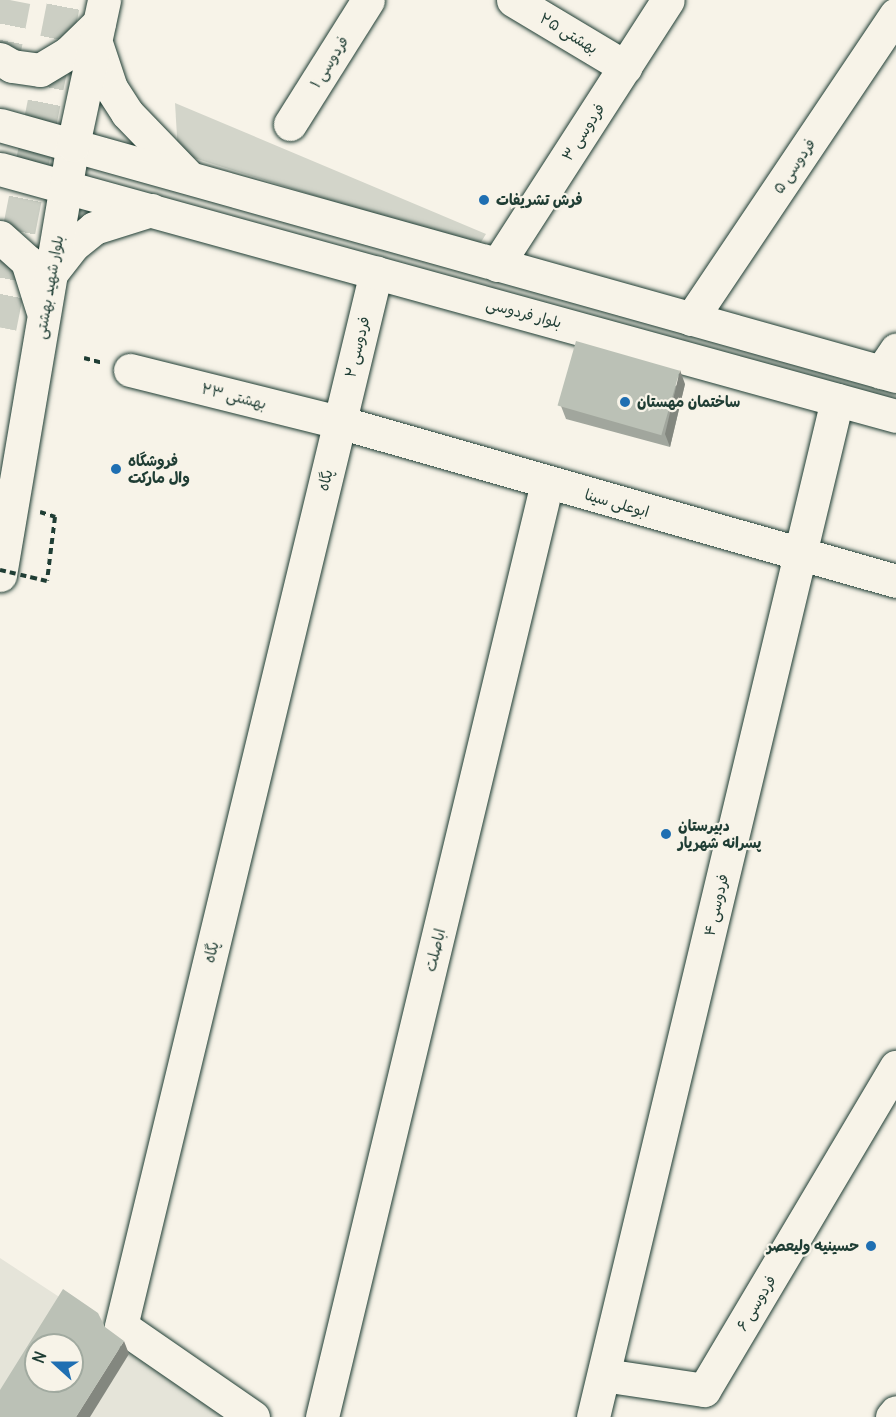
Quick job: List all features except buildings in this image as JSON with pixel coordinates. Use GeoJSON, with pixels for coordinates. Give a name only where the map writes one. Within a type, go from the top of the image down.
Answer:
{"type":"FeatureCollection","features":[{"type":"Feature","properties":{"kind":"street","name":"فردوسی ۱"},"geometry":{"type":"LineString","coordinates":[[290,124],[368,0]]}},
{"type":"Feature","properties":{"kind":"street","name":"بهشتی ۲۵"},"geometry":{"type":"LineString","coordinates":[[513,0],[625,67]]}},
{"type":"Feature","properties":{"kind":"street","name":"فردوسی ۳"},"geometry":{"type":"LineString","coordinates":[[498,265],[668,0]]}},
{"type":"Feature","properties":{"kind":"street","name":"فردوسی ۵"},"geometry":{"type":"LineString","coordinates":[[691,319],[896,14]]}},
{"type":"Feature","properties":{"kind":"street"},"geometry":{"type":"LineString","coordinates":[[0,59],[12,66],[40,70],[68,53],[100,22]]}},
{"type":"Feature","properties":{"kind":"street"},"geometry":{"type":"LineString","coordinates":[[100,22],[111,88],[127,113],[191,179]]}},
{"type":"Feature","properties":{"kind":"street","name":"بلوار شهید بهشتی"},"geometry":{"type":"LineString","coordinates":[[0,575],[74,146],[100,22]]}},
{"type":"Feature","properties":{"kind":"street"},"geometry":{"type":"LineString","coordinates":[[0,125],[691,319],[891,366]]}},
{"type":"Feature","properties":{"kind":"street","name":"بلوار فردوسی"},"geometry":{"type":"LineString","coordinates":[[0,169],[896,416]]}},
{"type":"Feature","properties":{"kind":"street"},"geometry":{"type":"LineString","coordinates":[[52,272],[72,246],[94,228],[151,210]]}},
{"type":"Feature","properties":{"kind":"street"},"geometry":{"type":"LineString","coordinates":[[0,237],[27,261],[44,317]]}},
{"type":"Feature","properties":{"kind":"street","name":"فردوسی ۲"},"geometry":{"type":"LineString","coordinates":[[339,422],[376,272]]}},
{"type":"Feature","properties":{"kind":"street","name":"بهشتی ۲۳"},"geometry":{"type":"LineString","coordinates":[[130,370],[339,422]]}},
{"type":"Feature","properties":{"kind":"street","name":"فردوسی ۴"},"geometry":{"type":"LineString","coordinates":[[593,1417],[837,400]]}},
{"type":"Feature","properties":{"kind":"street","name":"ابوعلی سینا"},"geometry":{"type":"LineString","coordinates":[[339,422],[896,582]]}},
{"type":"Feature","properties":{"kind":"street","name":"پگاه"},"geometry":{"type":"LineString","coordinates":[[254,1417],[121,1326],[339,422]]}},
{"type":"Feature","properties":{"kind":"street","name":"اباصلت"},"geometry":{"type":"LineString","coordinates":[[322,1417],[547,483]]}},
{"type":"Feature","properties":{"kind":"street","name":"فردوسی ۶"},"geometry":{"type":"LineString","coordinates":[[604,1375],[704,1390],[896,1067]]}},
{"type":"Feature","properties":{"kind":"street"},"geometry":{"type":"LineString","coordinates":[[892,1417],[896,1412]]}},
{"type":"Feature","properties":{"kind":"path"},"geometry":{"type":"LineString","coordinates":[[0,570],[47,580],[56,517]]}},
{"type":"Feature","properties":{"kind":"shaded area"},"geometry":{"type":"Polygon","coordinates":[[[175,103],[486,234],[478,247],[178,153],[175,103]]]}},
{"type":"Feature","properties":{"kind":"shaded area"},"geometry":{"type":"Polygon","coordinates":[[[0,1258],[114,1333],[231,1417],[0,1417],[0,1258]]]}},
{"type":"Feature","properties":{"kind":"tunnel"},"geometry":{"type":"LineString","coordinates":[[0,73],[14,0]]}},
{"type":"Feature","properties":{"kind":"tunnel"},"geometry":{"type":"LineString","coordinates":[[0,327],[64,0]]}},
{"type":"Feature","properties":{"kind":"place","name":"فرش تشریفات"},"geometry":{"type":"Point","coordinates":[484,200]}},
{"type":"Feature","properties":{"kind":"place","name":"ساختمان مهستان"},"geometry":{"type":"Point","coordinates":[625,402]}},
{"type":"Feature","properties":{"kind":"place","name":"فروشگاه وال مارکت"},"geometry":{"type":"Point","coordinates":[116,469]}},
{"type":"Feature","properties":{"kind":"place","name":"دبیرستان پسرانه شهریار"},"geometry":{"type":"Point","coordinates":[666,834]}},
{"type":"Feature","properties":{"kind":"place","name":"حسینیه ولیعصر"},"geometry":{"type":"Point","coordinates":[871,1246]}}]}
